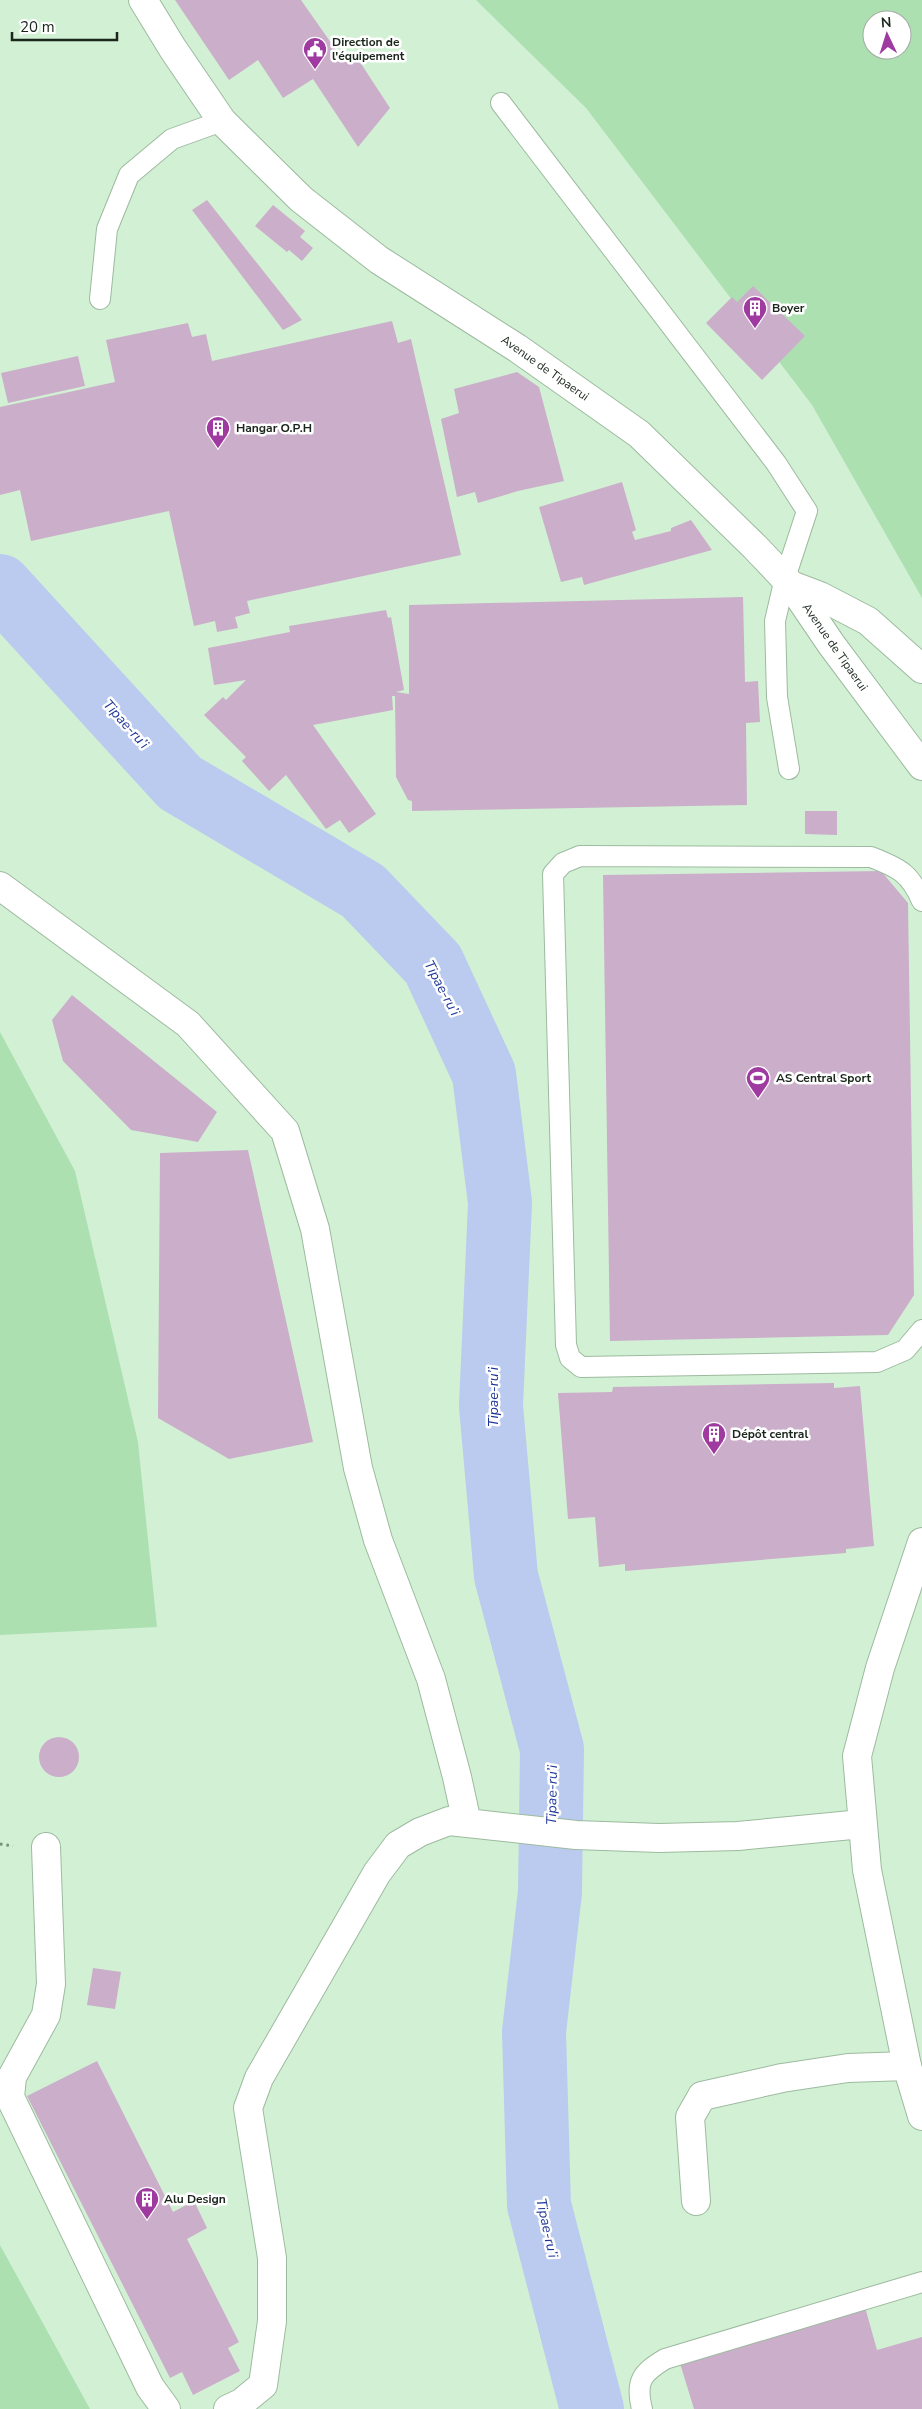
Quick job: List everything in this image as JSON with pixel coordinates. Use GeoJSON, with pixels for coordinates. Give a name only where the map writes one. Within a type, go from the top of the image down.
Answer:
{"type":"FeatureCollection","features":[{"type":"Feature","properties":{"kind":"street","name":"Avenue de Tipaerui"},"geometry":{"type":"LineString","coordinates":[[143,0],[173,49],[222,121],[301,199],[379,260],[518,348],[639,434],[788,582],[831,644],[922,766]]}},
{"type":"Feature","properties":{"kind":"street"},"geometry":{"type":"LineString","coordinates":[[788,582],[868,621],[922,669]]}},
{"type":"Feature","properties":{"kind":"street"},"geometry":{"type":"LineString","coordinates":[[0,886],[188,1024],[285,1131],[315,1229],[358,1468],[378,1540],[431,1679],[467,1823]]}},
{"type":"Feature","properties":{"kind":"street"},"geometry":{"type":"LineString","coordinates":[[922,1542],[880,1668],[857,1756],[866,1870],[907,2066],[922,2116]]}},
{"type":"Feature","properties":{"kind":"street"},"geometry":{"type":"LineString","coordinates":[[228,2409],[241,2403],[263,2385],[272,2321],[272,2258],[248,2108],[259,2078],[377,1873],[398,1845],[420,1832],[449,1821],[576,1835],[659,1838],[738,1836],[862,1824]]}},
{"type":"Feature","properties":{"kind":"street"},"geometry":{"type":"LineString","coordinates":[[46,1847],[51,1984],[46,2015],[12,2077],[10,2097],[150,2387],[166,2409]]}},
{"type":"Feature","properties":{"kind":"street"},"geometry":{"type":"LineString","coordinates":[[696,2201],[690,2117],[702,2096],[782,2078],[848,2068],[907,2066]]}},
{"type":"Feature","properties":{"kind":"lane"},"geometry":{"type":"LineString","coordinates":[[502,103],[776,463],[807,511],[788,582],[775,621],[777,697],[789,768]]}},
{"type":"Feature","properties":{"kind":"lane"},"geometry":{"type":"LineString","coordinates":[[100,299],[107,229],[130,175],[172,139],[222,121]]}},
{"type":"Feature","properties":{"kind":"lane"},"geometry":{"type":"LineString","coordinates":[[922,901],[916,886],[901,869],[871,857],[580,856],[563,863],[553,874],[566,1345],[570,1358],[582,1367],[878,1362],[905,1350],[922,1330]]}},
{"type":"Feature","properties":{"kind":"lane"},"geometry":{"type":"LineString","coordinates":[[642,2409],[640,2380],[648,2369],[665,2359],[922,2282]]}},
{"type":"Feature","properties":{"kind":"green space"},"geometry":{"type":"Polygon","coordinates":[[[476,0],[922,0],[922,598],[812,405],[586,108],[476,0]]]}},
{"type":"Feature","properties":{"kind":"green space"},"geometry":{"type":"Polygon","coordinates":[[[0,1032],[75,1171],[138,1442],[157,1627],[0,1635],[0,1032]]]}},
{"type":"Feature","properties":{"kind":"green space"},"geometry":{"type":"Polygon","coordinates":[[[0,2245],[90,2409],[0,2409],[0,2245]]]}},
{"type":"Feature","properties":{"kind":"building","name":"Direction de l'équipement"},"geometry":{"type":"Polygon","coordinates":[[[175,0],[301,0],[343,60],[354,53],[390,108],[358,147],[313,79],[283,98],[258,60],[229,80],[175,0]]]}},
{"type":"Feature","properties":{"kind":"building"},"geometry":{"type":"Polygon","coordinates":[[[207,200],[302,320],[283,330],[192,210],[207,200]]]}},
{"type":"Feature","properties":{"kind":"building"},"geometry":{"type":"Polygon","coordinates":[[[273,205],[305,231],[300,237],[313,248],[302,261],[289,250],[287,252],[255,226],[273,205]]]}},
{"type":"Feature","properties":{"kind":"building","name":"Boyer"},"geometry":{"type":"Polygon","coordinates":[[[753,286],[805,336],[762,380],[706,323],[732,297],[737,302],[753,286]]]}},
{"type":"Feature","properties":{"kind":"building","name":"Hangar O.P.H"},"geometry":{"type":"Polygon","coordinates":[[[392,321],[398,343],[411,339],[461,555],[247,601],[250,613],[235,617],[238,628],[217,632],[215,621],[194,626],[169,511],[31,541],[20,490],[0,495],[0,407],[115,382],[106,340],[188,323],[192,337],[206,334],[212,361],[392,321]]]}},
{"type":"Feature","properties":{"kind":"building"},"geometry":{"type":"Polygon","coordinates":[[[78,356],[85,386],[8,403],[1,373],[78,356]]]}},
{"type":"Feature","properties":{"kind":"building"},"geometry":{"type":"Polygon","coordinates":[[[517,372],[539,387],[564,481],[518,491],[478,503],[475,492],[457,497],[441,419],[459,413],[454,389],[517,372]]]}},
{"type":"Feature","properties":{"kind":"building"},"geometry":{"type":"Polygon","coordinates":[[[622,482],[636,530],[632,532],[635,540],[671,531],[671,528],[691,520],[712,550],[584,585],[582,577],[561,582],[539,507],[622,482]]]}},
{"type":"Feature","properties":{"kind":"building"},"geometry":{"type":"Polygon","coordinates":[[[743,597],[745,682],[758,681],[760,722],[746,723],[747,805],[412,811],[412,801],[408,800],[396,777],[395,696],[392,696],[393,710],[313,725],[376,814],[349,833],[340,820],[326,829],[286,775],[269,791],[242,761],[246,757],[204,715],[223,697],[226,700],[246,680],[214,685],[208,648],[290,632],[289,626],[386,610],[388,618],[391,617],[404,690],[396,692],[409,694],[409,605],[743,597]]]}},
{"type":"Feature","properties":{"kind":"building"},"geometry":{"type":"Polygon","coordinates":[[[805,811],[837,811],[837,835],[805,834],[805,811]]]}},
{"type":"Feature","properties":{"kind":"building","name":"AS Central Sport"},"geometry":{"type":"Polygon","coordinates":[[[881,871],[908,903],[914,1295],[888,1335],[610,1341],[603,875],[881,871]]]}},
{"type":"Feature","properties":{"kind":"building"},"geometry":{"type":"Polygon","coordinates":[[[72,995],[217,1112],[198,1142],[131,1130],[63,1061],[52,1020],[72,995]]]}},
{"type":"Feature","properties":{"kind":"building"},"geometry":{"type":"Polygon","coordinates":[[[248,1150],[313,1442],[229,1459],[158,1418],[160,1153],[248,1150]]]}},
{"type":"Feature","properties":{"kind":"building","name":"Dépôt central"},"geometry":{"type":"Polygon","coordinates":[[[834,1383],[834,1388],[860,1386],[874,1546],[846,1549],[846,1553],[625,1571],[625,1564],[599,1567],[595,1517],[568,1519],[558,1393],[612,1392],[613,1387],[834,1383]]]}},
{"type":"Feature","properties":{"kind":"building"},"geometry":{"type":"Polygon","coordinates":[[[63,1737],[70,1740],[76,1746],[79,1757],[78,1765],[70,1774],[63,1777],[55,1777],[48,1774],[40,1765],[39,1753],[42,1746],[51,1738],[63,1737]]]}},
{"type":"Feature","properties":{"kind":"building"},"geometry":{"type":"Polygon","coordinates":[[[93,1968],[121,1972],[115,2009],[87,2005],[93,1968]]]}},
{"type":"Feature","properties":{"kind":"building","name":"Alu Design"},"geometry":{"type":"Polygon","coordinates":[[[97,2061],[173,2212],[194,2201],[207,2228],[187,2239],[239,2342],[228,2348],[240,2371],[193,2395],[182,2372],[170,2378],[27,2096],[97,2061]]]}},
{"type":"Feature","properties":{"kind":"building"},"geometry":{"type":"Polygon","coordinates":[[[865,2307],[877,2350],[922,2337],[922,2409],[694,2409],[679,2360],[865,2307]]]}},
{"type":"Feature","properties":{"kind":"waterway","name":"Tipae-ru’i"},"geometry":{"type":"LineString","coordinates":[[0,586],[180,783],[363,891],[433,964],[484,1074],[500,1203],[491,1406],[506,1576],[552,1749],[550,1892],[534,2032],[539,2205],[592,2409]]}},
{"type":"Feature","properties":{"kind":"place","name":"Direction de l'équipement"},"geometry":{"type":"Point","coordinates":[315,70]}},
{"type":"Feature","properties":{"kind":"place","name":"Boyer"},"geometry":{"type":"Point","coordinates":[755,329]}},
{"type":"Feature","properties":{"kind":"place","name":"Hangar O.P.H"},"geometry":{"type":"Point","coordinates":[218,449]}},
{"type":"Feature","properties":{"kind":"place","name":"AS Central Sport"},"geometry":{"type":"Point","coordinates":[758,1099]}},
{"type":"Feature","properties":{"kind":"place","name":"Dépôt central"},"geometry":{"type":"Point","coordinates":[714,1455]}},
{"type":"Feature","properties":{"kind":"place","name":"Alu Design"},"geometry":{"type":"Point","coordinates":[147,2220]}}]}
